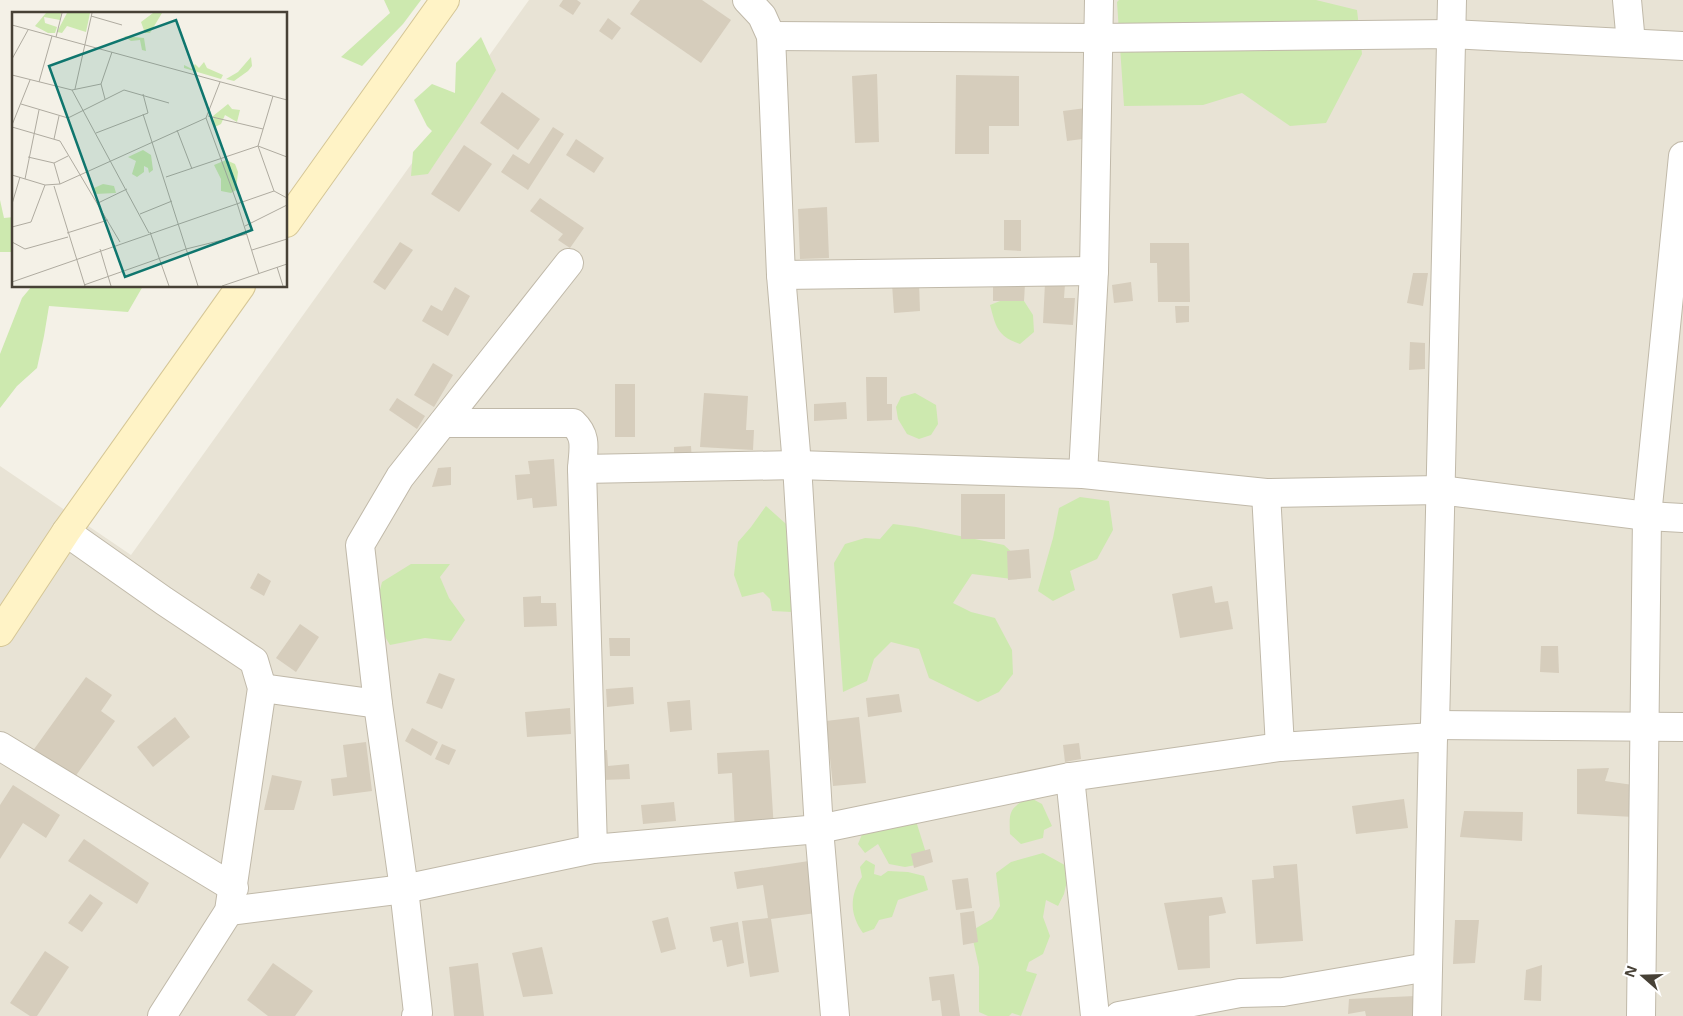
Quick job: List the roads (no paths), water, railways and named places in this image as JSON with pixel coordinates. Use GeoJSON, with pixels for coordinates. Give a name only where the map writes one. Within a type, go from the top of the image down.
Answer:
{"type":"FeatureCollection","features":[{"type":"Feature","properties":{"kind":"street"},"geometry":{"type":"LineString","coordinates":[[288,220],[445,0]]}},
{"type":"Feature","properties":{"kind":"street"},"geometry":{"type":"LineString","coordinates":[[1083,474],[1094,271],[1099,0]]}},
{"type":"Feature","properties":{"kind":"street"},"geometry":{"type":"LineString","coordinates":[[1427,1016],[1452,0]]}},
{"type":"Feature","properties":{"kind":"street"},"geometry":{"type":"LineString","coordinates":[[1626,0],[1631,43]]}},
{"type":"Feature","properties":{"kind":"street"},"geometry":{"type":"LineString","coordinates":[[835,1016],[819,829],[796,465],[780,275],[763,13],[1098,38],[1451,34],[1683,46]]}},
{"type":"Feature","properties":{"kind":"street"},"geometry":{"type":"LineString","coordinates":[[1641,1016],[1647,516],[1683,156]]}},
{"type":"Feature","properties":{"kind":"street"},"geometry":{"type":"LineString","coordinates":[[416,1016],[418,1013],[404,889],[378,704],[360,545],[400,477],[569,263]]}},
{"type":"Feature","properties":{"kind":"street"},"geometry":{"type":"LineString","coordinates":[[780,275],[1094,271]]}},
{"type":"Feature","properties":{"kind":"street"},"geometry":{"type":"LineString","coordinates":[[0,632],[66,532],[240,288]]}},
{"type":"Feature","properties":{"kind":"street"},"geometry":{"type":"LineString","coordinates":[[443,423],[573,423],[584,437],[582,469],[592,849]]}},
{"type":"Feature","properties":{"kind":"street"},"geometry":{"type":"LineString","coordinates":[[582,469],[796,465],[1083,474],[1266,493],[1440,490],[1647,516],[1683,518]]}},
{"type":"Feature","properties":{"kind":"street"},"geometry":{"type":"LineString","coordinates":[[1266,493],[1280,747]]}},
{"type":"Feature","properties":{"kind":"street"},"geometry":{"type":"LineString","coordinates":[[66,532],[254,661],[262,688],[231,899],[162,1016]]}},
{"type":"Feature","properties":{"kind":"street"},"geometry":{"type":"LineString","coordinates":[[262,688],[378,704]]}},
{"type":"Feature","properties":{"kind":"street"},"geometry":{"type":"LineString","coordinates":[[0,746],[231,899],[404,889],[592,849],[819,829],[1070,777],[1280,747],[1434,731],[1683,728]]}},
{"type":"Feature","properties":{"kind":"street"},"geometry":{"type":"LineString","coordinates":[[1070,777],[1095,1016]]}},
{"type":"Feature","properties":{"kind":"street"},"geometry":{"type":"LineString","coordinates":[[1119,1016],[1240,1005],[1283,992],[1428,967]]}}]}
